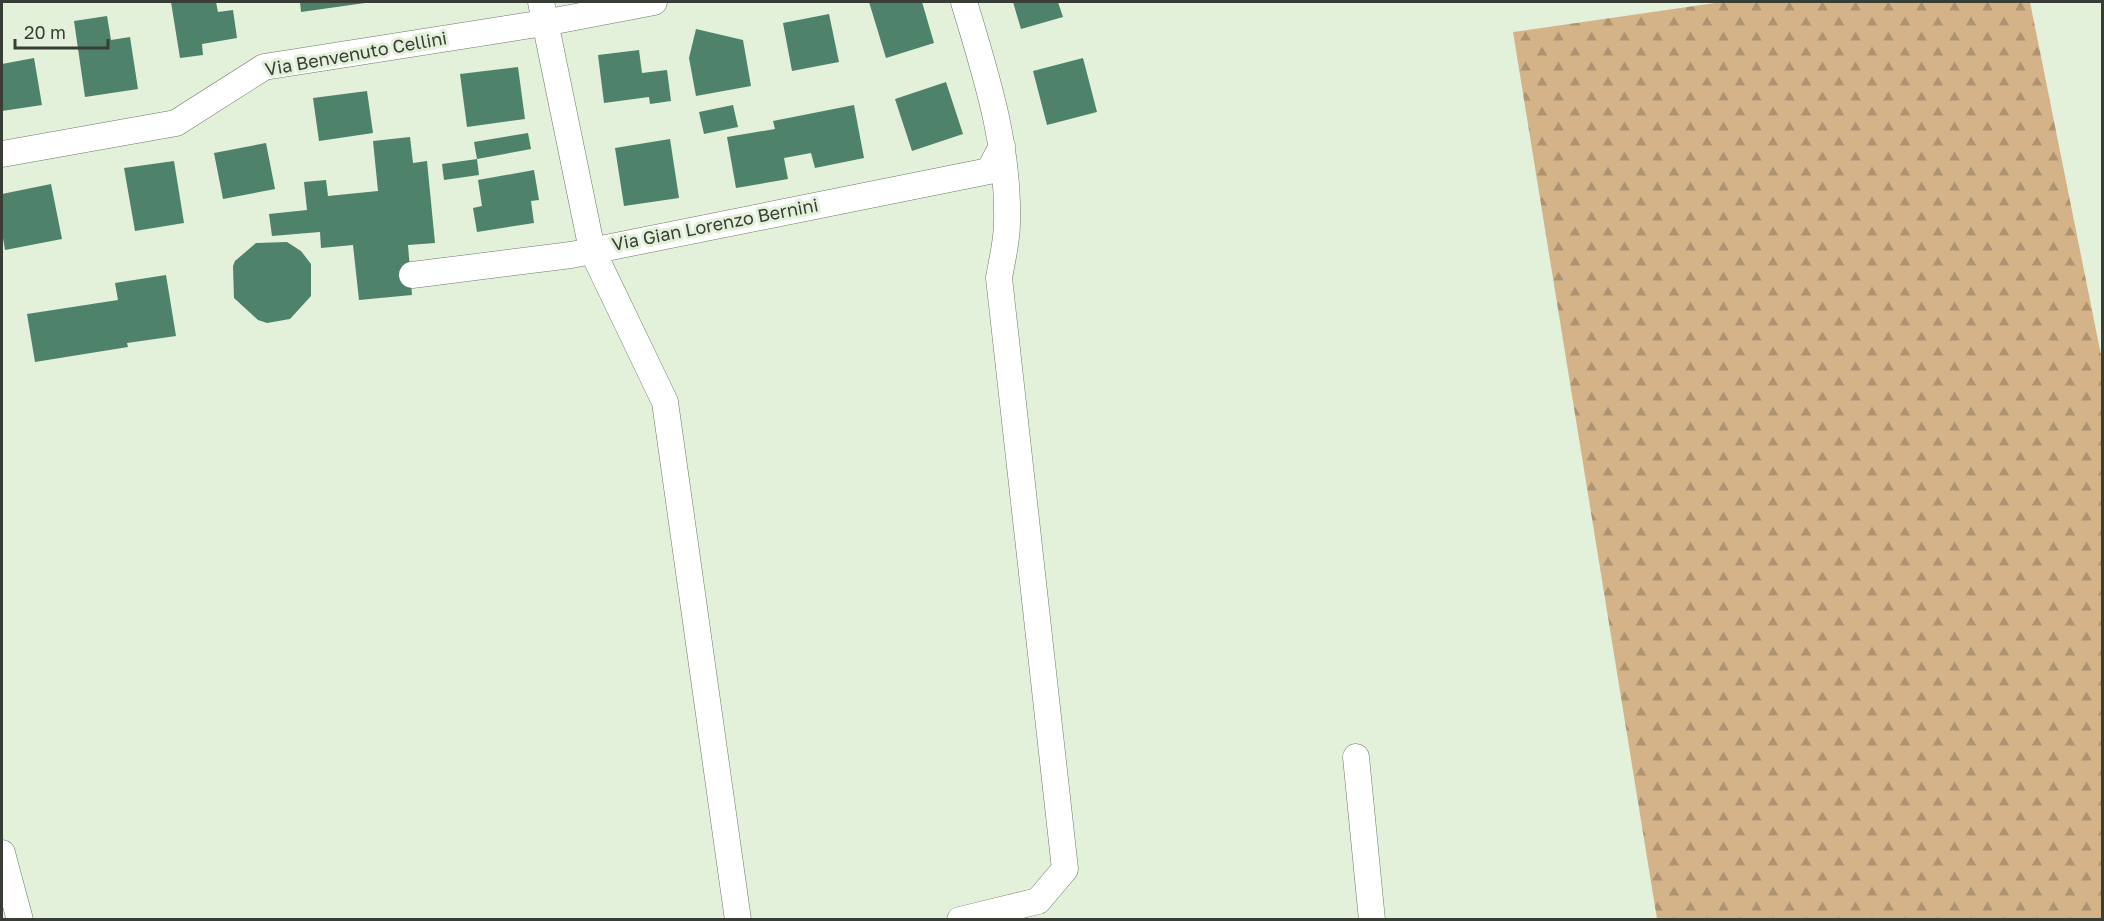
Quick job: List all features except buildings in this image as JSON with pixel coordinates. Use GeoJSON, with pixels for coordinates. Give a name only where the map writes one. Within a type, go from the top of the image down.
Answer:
{"type":"FeatureCollection","features":[{"type":"Feature","properties":{"kind":"street","name":"Via Benvenuto Cellini"},"geometry":{"type":"LineString","coordinates":[[2,154],[176,123],[264,67],[543,12],[654,2]]}},
{"type":"Feature","properties":{"kind":"street"},"geometry":{"type":"LineString","coordinates":[[960,920],[1038,902],[1065,869],[999,278],[1007,224],[1002,146],[995,105],[964,2]]}},
{"type":"Feature","properties":{"kind":"street"},"geometry":{"type":"LineString","coordinates":[[543,12],[592,250],[664,402],[738,920]]}},
{"type":"Feature","properties":{"kind":"street","name":"Via Gian Lorenzo Bernini"},"geometry":{"type":"LineString","coordinates":[[412,275],[571,255],[989,171],[1002,146]]}},
{"type":"Feature","properties":{"kind":"street"},"geometry":{"type":"LineString","coordinates":[[1356,757],[1372,920]]}},
{"type":"Feature","properties":{"kind":"street"},"geometry":{"type":"LineString","coordinates":[[2,853],[20,920]]}},
{"type":"Feature","properties":{"kind":"green space"},"geometry":{"type":"Polygon","coordinates":[[[1722,2],[2030,2],[2102,360],[2102,919],[1657,919],[1513,32],[1722,2]]]}}]}
